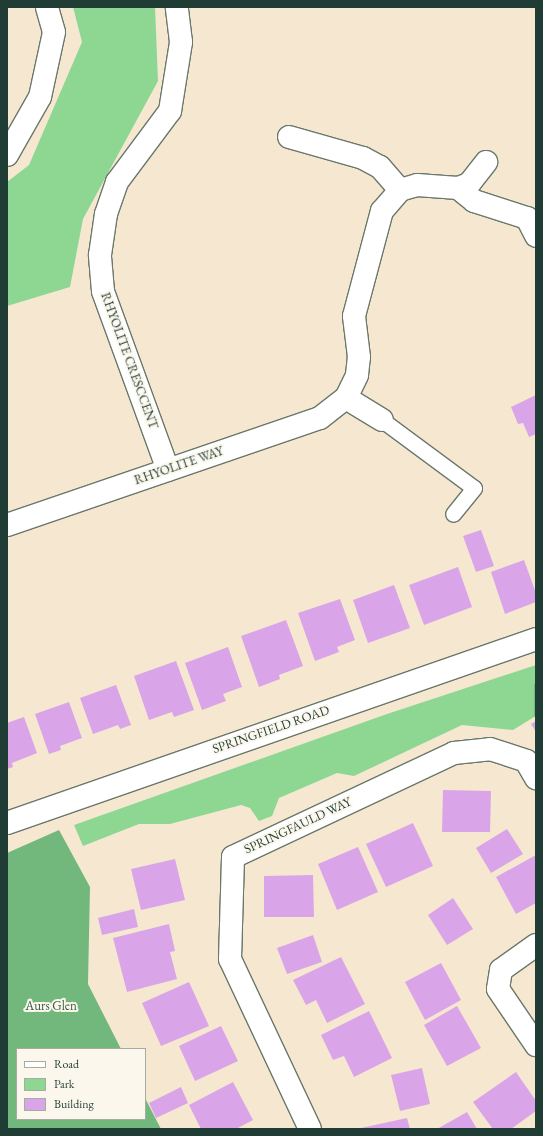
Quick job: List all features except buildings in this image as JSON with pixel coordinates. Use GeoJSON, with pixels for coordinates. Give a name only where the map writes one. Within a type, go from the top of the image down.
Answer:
{"type":"FeatureCollection","features":[{"type":"Feature","properties":{"kind":"street"},"geometry":{"type":"LineString","coordinates":[[7,155],[40,97],[54,32],[47,7]]}},
{"type":"Feature","properties":{"kind":"street","name":"RHYOLITE CRESCCENT"},"geometry":{"type":"LineString","coordinates":[[168,470],[103,290],[100,255],[106,214],[117,182],[170,111],[181,42],[177,7]]}},
{"type":"Feature","properties":{"kind":"street"},"geometry":{"type":"LineString","coordinates":[[289,137],[363,158],[380,167],[400,190],[417,185],[458,188],[469,184],[486,162]]}},
{"type":"Feature","properties":{"kind":"street"},"geometry":{"type":"LineString","coordinates":[[458,188],[474,201],[527,218],[536,236]]}},
{"type":"Feature","properties":{"kind":"street","name":"RHYOLITE WAY"},"geometry":{"type":"LineString","coordinates":[[7,525],[320,418],[346,398],[357,375],[359,357],[354,316],[382,211],[400,190]]}},
{"type":"Feature","properties":{"kind":"street"},"geometry":{"type":"LineString","coordinates":[[346,398],[382,420]]}},
{"type":"Feature","properties":{"kind":"street","name":"SPRINGFIELD ROAD"},"geometry":{"type":"LineString","coordinates":[[7,824],[536,639]]}},
{"type":"Feature","properties":{"kind":"street","name":"SPRINGFAULD WAY"},"geometry":{"type":"LineString","coordinates":[[310,1129],[230,959],[233,857],[454,753],[490,749],[526,761],[536,778]]}},
{"type":"Feature","properties":{"kind":"street"},"geometry":{"type":"LineString","coordinates":[[536,945],[501,970],[498,989],[536,1045]]}},
{"type":"Feature","properties":{"kind":"lane"},"geometry":{"type":"LineString","coordinates":[[382,420],[474,488],[452,514]]}},
{"type":"Feature","properties":{"kind":"green space"},"geometry":{"type":"Polygon","coordinates":[[[73,7],[155,7],[158,81],[83,219],[70,287],[7,306],[7,182],[29,165],[82,42],[73,7]]]}},
{"type":"Feature","properties":{"kind":"green space"},"geometry":{"type":"Polygon","coordinates":[[[536,665],[534,717],[513,730],[462,725],[354,776],[337,773],[279,798],[272,816],[259,821],[250,808],[241,805],[170,824],[139,824],[83,846],[74,825],[387,714],[536,665]]]}},
{"type":"Feature","properties":{"kind":"green space"},"geometry":{"type":"Polygon","coordinates":[[[536,681],[536,716],[534,717],[534,685],[536,681]]]}},
{"type":"Feature","properties":{"kind":"green space","name":"Aurs Glen"},"geometry":{"type":"Polygon","coordinates":[[[59,830],[90,887],[88,984],[120,1048],[16,1048],[16,1120],[146,1120],[146,1100],[161,1129],[7,1129],[7,853],[59,830]]]}}]}
